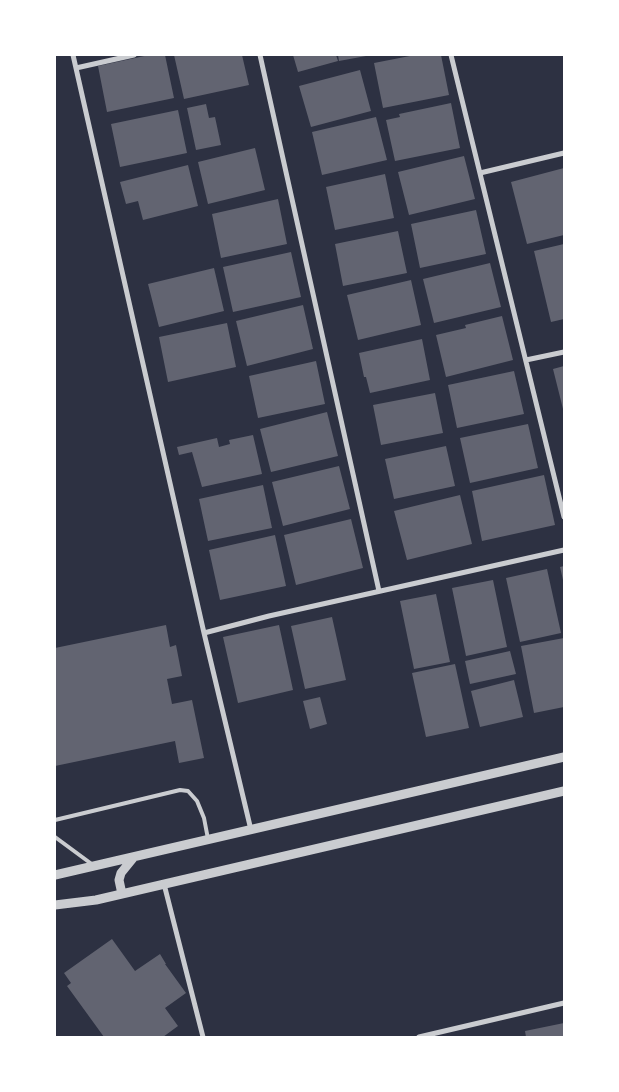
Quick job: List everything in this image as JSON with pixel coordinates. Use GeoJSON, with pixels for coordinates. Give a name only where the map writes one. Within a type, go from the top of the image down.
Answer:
{"type":"FeatureCollection","features":[{"type":"Feature","properties":{"kind":"street"},"geometry":{"type":"LineString","coordinates":[[73,55],[204,633],[252,831]]}},
{"type":"Feature","properties":{"kind":"street"},"geometry":{"type":"LineString","coordinates":[[76,68],[134,55]]}},
{"type":"Feature","properties":{"kind":"street"},"geometry":{"type":"LineString","coordinates":[[260,55],[379,591]]}},
{"type":"Feature","properties":{"kind":"street"},"geometry":{"type":"LineString","coordinates":[[451,55],[564,517]]}},
{"type":"Feature","properties":{"kind":"street"},"geometry":{"type":"LineString","coordinates":[[480,172],[564,152]]}},
{"type":"Feature","properties":{"kind":"street"},"geometry":{"type":"LineString","coordinates":[[526,360],[564,352]]}},
{"type":"Feature","properties":{"kind":"street"},"geometry":{"type":"LineString","coordinates":[[204,633],[269,616],[564,550]]}},
{"type":"Feature","properties":{"kind":"street"},"geometry":{"type":"LineString","coordinates":[[55,876],[564,758]]}},
{"type":"Feature","properties":{"kind":"street"},"geometry":{"type":"LineString","coordinates":[[55,906],[96,900],[564,791]]}},
{"type":"Feature","properties":{"kind":"street"},"geometry":{"type":"LineString","coordinates":[[122,894],[119,880],[121,873],[134,857]]}},
{"type":"Feature","properties":{"kind":"street"},"geometry":{"type":"LineString","coordinates":[[164,884],[203,1037]]}},
{"type":"Feature","properties":{"kind":"street"},"geometry":{"type":"LineString","coordinates":[[419,1037],[442,1034],[564,1003]]}},
{"type":"Feature","properties":{"kind":"lane"},"geometry":{"type":"LineString","coordinates":[[55,820],[180,790],[188,791],[197,801],[204,818],[208,840]]}},
{"type":"Feature","properties":{"kind":"lane"},"geometry":{"type":"LineString","coordinates":[[55,838],[95,866]]}},
{"type":"Feature","properties":{"kind":"building"},"geometry":{"type":"Polygon","coordinates":[[[149,55],[165,55],[174,98],[107,112],[98,66],[149,55]]]}},
{"type":"Feature","properties":{"kind":"building"},"geometry":{"type":"Polygon","coordinates":[[[174,55],[242,55],[249,85],[184,99],[174,55]]]}},
{"type":"Feature","properties":{"kind":"building"},"geometry":{"type":"Polygon","coordinates":[[[293,55],[336,55],[338,61],[298,72],[293,55]]]}},
{"type":"Feature","properties":{"kind":"building"},"geometry":{"type":"Polygon","coordinates":[[[338,55],[366,55],[366,56],[339,61],[338,55]]]}},
{"type":"Feature","properties":{"kind":"building"},"geometry":{"type":"Polygon","coordinates":[[[415,55],[441,55],[449,95],[383,108],[374,63],[415,55]]]}},
{"type":"Feature","properties":{"kind":"building"},"geometry":{"type":"Polygon","coordinates":[[[360,70],[371,111],[311,127],[299,86],[360,70]]]}},
{"type":"Feature","properties":{"kind":"building"},"geometry":{"type":"Polygon","coordinates":[[[451,103],[460,148],[395,161],[386,120],[400,117],[399,114],[451,103]]]}},
{"type":"Feature","properties":{"kind":"building"},"geometry":{"type":"Polygon","coordinates":[[[206,104],[209,118],[215,117],[221,145],[196,150],[187,108],[206,104]]]}},
{"type":"Feature","properties":{"kind":"building"},"geometry":{"type":"Polygon","coordinates":[[[178,110],[187,153],[120,167],[111,124],[178,110]]]}},
{"type":"Feature","properties":{"kind":"building"},"geometry":{"type":"Polygon","coordinates":[[[376,117],[387,160],[322,175],[312,132],[376,117]]]}},
{"type":"Feature","properties":{"kind":"building"},"geometry":{"type":"Polygon","coordinates":[[[255,148],[265,190],[208,204],[198,162],[255,148]]]}},
{"type":"Feature","properties":{"kind":"building"},"geometry":{"type":"Polygon","coordinates":[[[464,156],[475,199],[409,215],[398,172],[464,156]]]}},
{"type":"Feature","properties":{"kind":"building"},"geometry":{"type":"Polygon","coordinates":[[[188,165],[198,206],[143,220],[138,201],[126,204],[120,182],[188,165]]]}},
{"type":"Feature","properties":{"kind":"building"},"geometry":{"type":"Polygon","coordinates":[[[564,168],[564,235],[527,244],[511,182],[564,168]]]}},
{"type":"Feature","properties":{"kind":"building"},"geometry":{"type":"Polygon","coordinates":[[[385,174],[394,218],[335,230],[326,187],[385,174]]]}},
{"type":"Feature","properties":{"kind":"building"},"geometry":{"type":"Polygon","coordinates":[[[278,199],[287,244],[221,258],[212,214],[278,199]]]}},
{"type":"Feature","properties":{"kind":"building"},"geometry":{"type":"Polygon","coordinates":[[[476,210],[486,254],[420,268],[411,224],[476,210]]]}},
{"type":"Feature","properties":{"kind":"building"},"geometry":{"type":"Polygon","coordinates":[[[398,231],[407,273],[343,286],[335,244],[398,231]]]}},
{"type":"Feature","properties":{"kind":"building"},"geometry":{"type":"Polygon","coordinates":[[[564,244],[564,319],[551,322],[534,251],[564,244]]]}},
{"type":"Feature","properties":{"kind":"building"},"geometry":{"type":"Polygon","coordinates":[[[291,252],[301,297],[233,312],[223,267],[291,252]]]}},
{"type":"Feature","properties":{"kind":"building"},"geometry":{"type":"Polygon","coordinates":[[[490,263],[501,307],[434,323],[423,279],[490,263]]]}},
{"type":"Feature","properties":{"kind":"building"},"geometry":{"type":"Polygon","coordinates":[[[214,268],[224,311],[159,327],[148,284],[214,268]]]}},
{"type":"Feature","properties":{"kind":"building"},"geometry":{"type":"Polygon","coordinates":[[[411,280],[421,325],[358,340],[347,295],[411,280]]]}},
{"type":"Feature","properties":{"kind":"building"},"geometry":{"type":"Polygon","coordinates":[[[303,305],[313,349],[247,366],[236,321],[303,305]]]}},
{"type":"Feature","properties":{"kind":"building"},"geometry":{"type":"Polygon","coordinates":[[[502,316],[513,360],[446,377],[436,335],[466,328],[465,325],[502,316]]]}},
{"type":"Feature","properties":{"kind":"building"},"geometry":{"type":"Polygon","coordinates":[[[227,323],[236,367],[168,382],[159,337],[227,323]]]}},
{"type":"Feature","properties":{"kind":"building"},"geometry":{"type":"Polygon","coordinates":[[[422,339],[430,380],[370,393],[366,377],[364,377],[359,353],[422,339]]]}},
{"type":"Feature","properties":{"kind":"building"},"geometry":{"type":"Polygon","coordinates":[[[316,361],[325,404],[258,418],[249,376],[316,361]]]}},
{"type":"Feature","properties":{"kind":"building"},"geometry":{"type":"Polygon","coordinates":[[[564,366],[564,409],[563,409],[553,369],[564,366]]]}},
{"type":"Feature","properties":{"kind":"building"},"geometry":{"type":"Polygon","coordinates":[[[514,371],[524,414],[457,428],[448,385],[514,371]]]}},
{"type":"Feature","properties":{"kind":"building"},"geometry":{"type":"Polygon","coordinates":[[[435,393],[443,433],[381,445],[373,405],[435,393]]]}},
{"type":"Feature","properties":{"kind":"building"},"geometry":{"type":"Polygon","coordinates":[[[327,412],[338,456],[271,472],[260,429],[327,412]]]}},
{"type":"Feature","properties":{"kind":"building"},"geometry":{"type":"Polygon","coordinates":[[[528,424],[538,468],[470,483],[460,438],[528,424]]]}},
{"type":"Feature","properties":{"kind":"building"},"geometry":{"type":"Polygon","coordinates":[[[253,435],[262,474],[202,487],[192,452],[179,455],[177,447],[217,438],[219,447],[230,444],[229,440],[253,435]]]}},
{"type":"Feature","properties":{"kind":"building"},"geometry":{"type":"Polygon","coordinates":[[[446,446],[455,486],[394,499],[385,459],[446,446]]]}},
{"type":"Feature","properties":{"kind":"building"},"geometry":{"type":"Polygon","coordinates":[[[339,466],[350,509],[283,526],[272,482],[339,466]]]}},
{"type":"Feature","properties":{"kind":"building"},"geometry":{"type":"Polygon","coordinates":[[[544,475],[555,525],[482,541],[472,491],[544,475]]]}},
{"type":"Feature","properties":{"kind":"building"},"geometry":{"type":"Polygon","coordinates":[[[263,485],[272,528],[208,541],[199,499],[263,485]]]}},
{"type":"Feature","properties":{"kind":"building"},"geometry":{"type":"Polygon","coordinates":[[[460,495],[472,544],[407,560],[394,511],[460,495]]]}},
{"type":"Feature","properties":{"kind":"building"},"geometry":{"type":"Polygon","coordinates":[[[351,519],[363,568],[296,585],[284,535],[351,519]]]}},
{"type":"Feature","properties":{"kind":"building"},"geometry":{"type":"Polygon","coordinates":[[[275,535],[286,586],[220,600],[209,550],[275,535]]]}},
{"type":"Feature","properties":{"kind":"building"},"geometry":{"type":"Polygon","coordinates":[[[564,566],[564,580],[563,580],[560,567],[564,566]]]}},
{"type":"Feature","properties":{"kind":"building"},"geometry":{"type":"Polygon","coordinates":[[[547,569],[561,633],[520,642],[506,578],[547,569]]]}},
{"type":"Feature","properties":{"kind":"building"},"geometry":{"type":"Polygon","coordinates":[[[493,580],[507,647],[466,656],[452,588],[493,580]]]}},
{"type":"Feature","properties":{"kind":"building"},"geometry":{"type":"Polygon","coordinates":[[[436,594],[450,662],[414,669],[400,601],[436,594]]]}},
{"type":"Feature","properties":{"kind":"building"},"geometry":{"type":"Polygon","coordinates":[[[332,617],[346,680],[305,689],[291,626],[332,617]]]}},
{"type":"Feature","properties":{"kind":"building"},"geometry":{"type":"Polygon","coordinates":[[[166,625],[170,647],[176,645],[182,676],[167,679],[172,704],[192,700],[204,758],[179,763],[175,741],[55,766],[55,648],[166,625]]]}},
{"type":"Feature","properties":{"kind":"building"},"geometry":{"type":"Polygon","coordinates":[[[279,625],[293,690],[238,703],[223,637],[279,625]]]}},
{"type":"Feature","properties":{"kind":"building"},"geometry":{"type":"Polygon","coordinates":[[[564,638],[564,707],[534,713],[521,646],[564,638]]]}},
{"type":"Feature","properties":{"kind":"building"},"geometry":{"type":"Polygon","coordinates":[[[510,651],[516,674],[470,684],[465,661],[510,651]]]}},
{"type":"Feature","properties":{"kind":"building"},"geometry":{"type":"Polygon","coordinates":[[[455,664],[469,728],[426,737],[412,673],[455,664]]]}},
{"type":"Feature","properties":{"kind":"building"},"geometry":{"type":"Polygon","coordinates":[[[514,680],[523,717],[480,727],[471,691],[514,680]]]}},
{"type":"Feature","properties":{"kind":"building"},"geometry":{"type":"Polygon","coordinates":[[[320,697],[327,724],[310,729],[303,701],[320,697]]]}},
{"type":"Feature","properties":{"kind":"building"},"geometry":{"type":"Polygon","coordinates":[[[112,939],[135,971],[160,954],[186,993],[165,1008],[178,1026],[163,1037],[104,1037],[67,986],[71,983],[64,973],[112,939]]]}},
{"type":"Feature","properties":{"kind":"building"},"geometry":{"type":"Polygon","coordinates":[[[564,1023],[564,1037],[526,1037],[525,1031],[564,1023]]]}}]}
